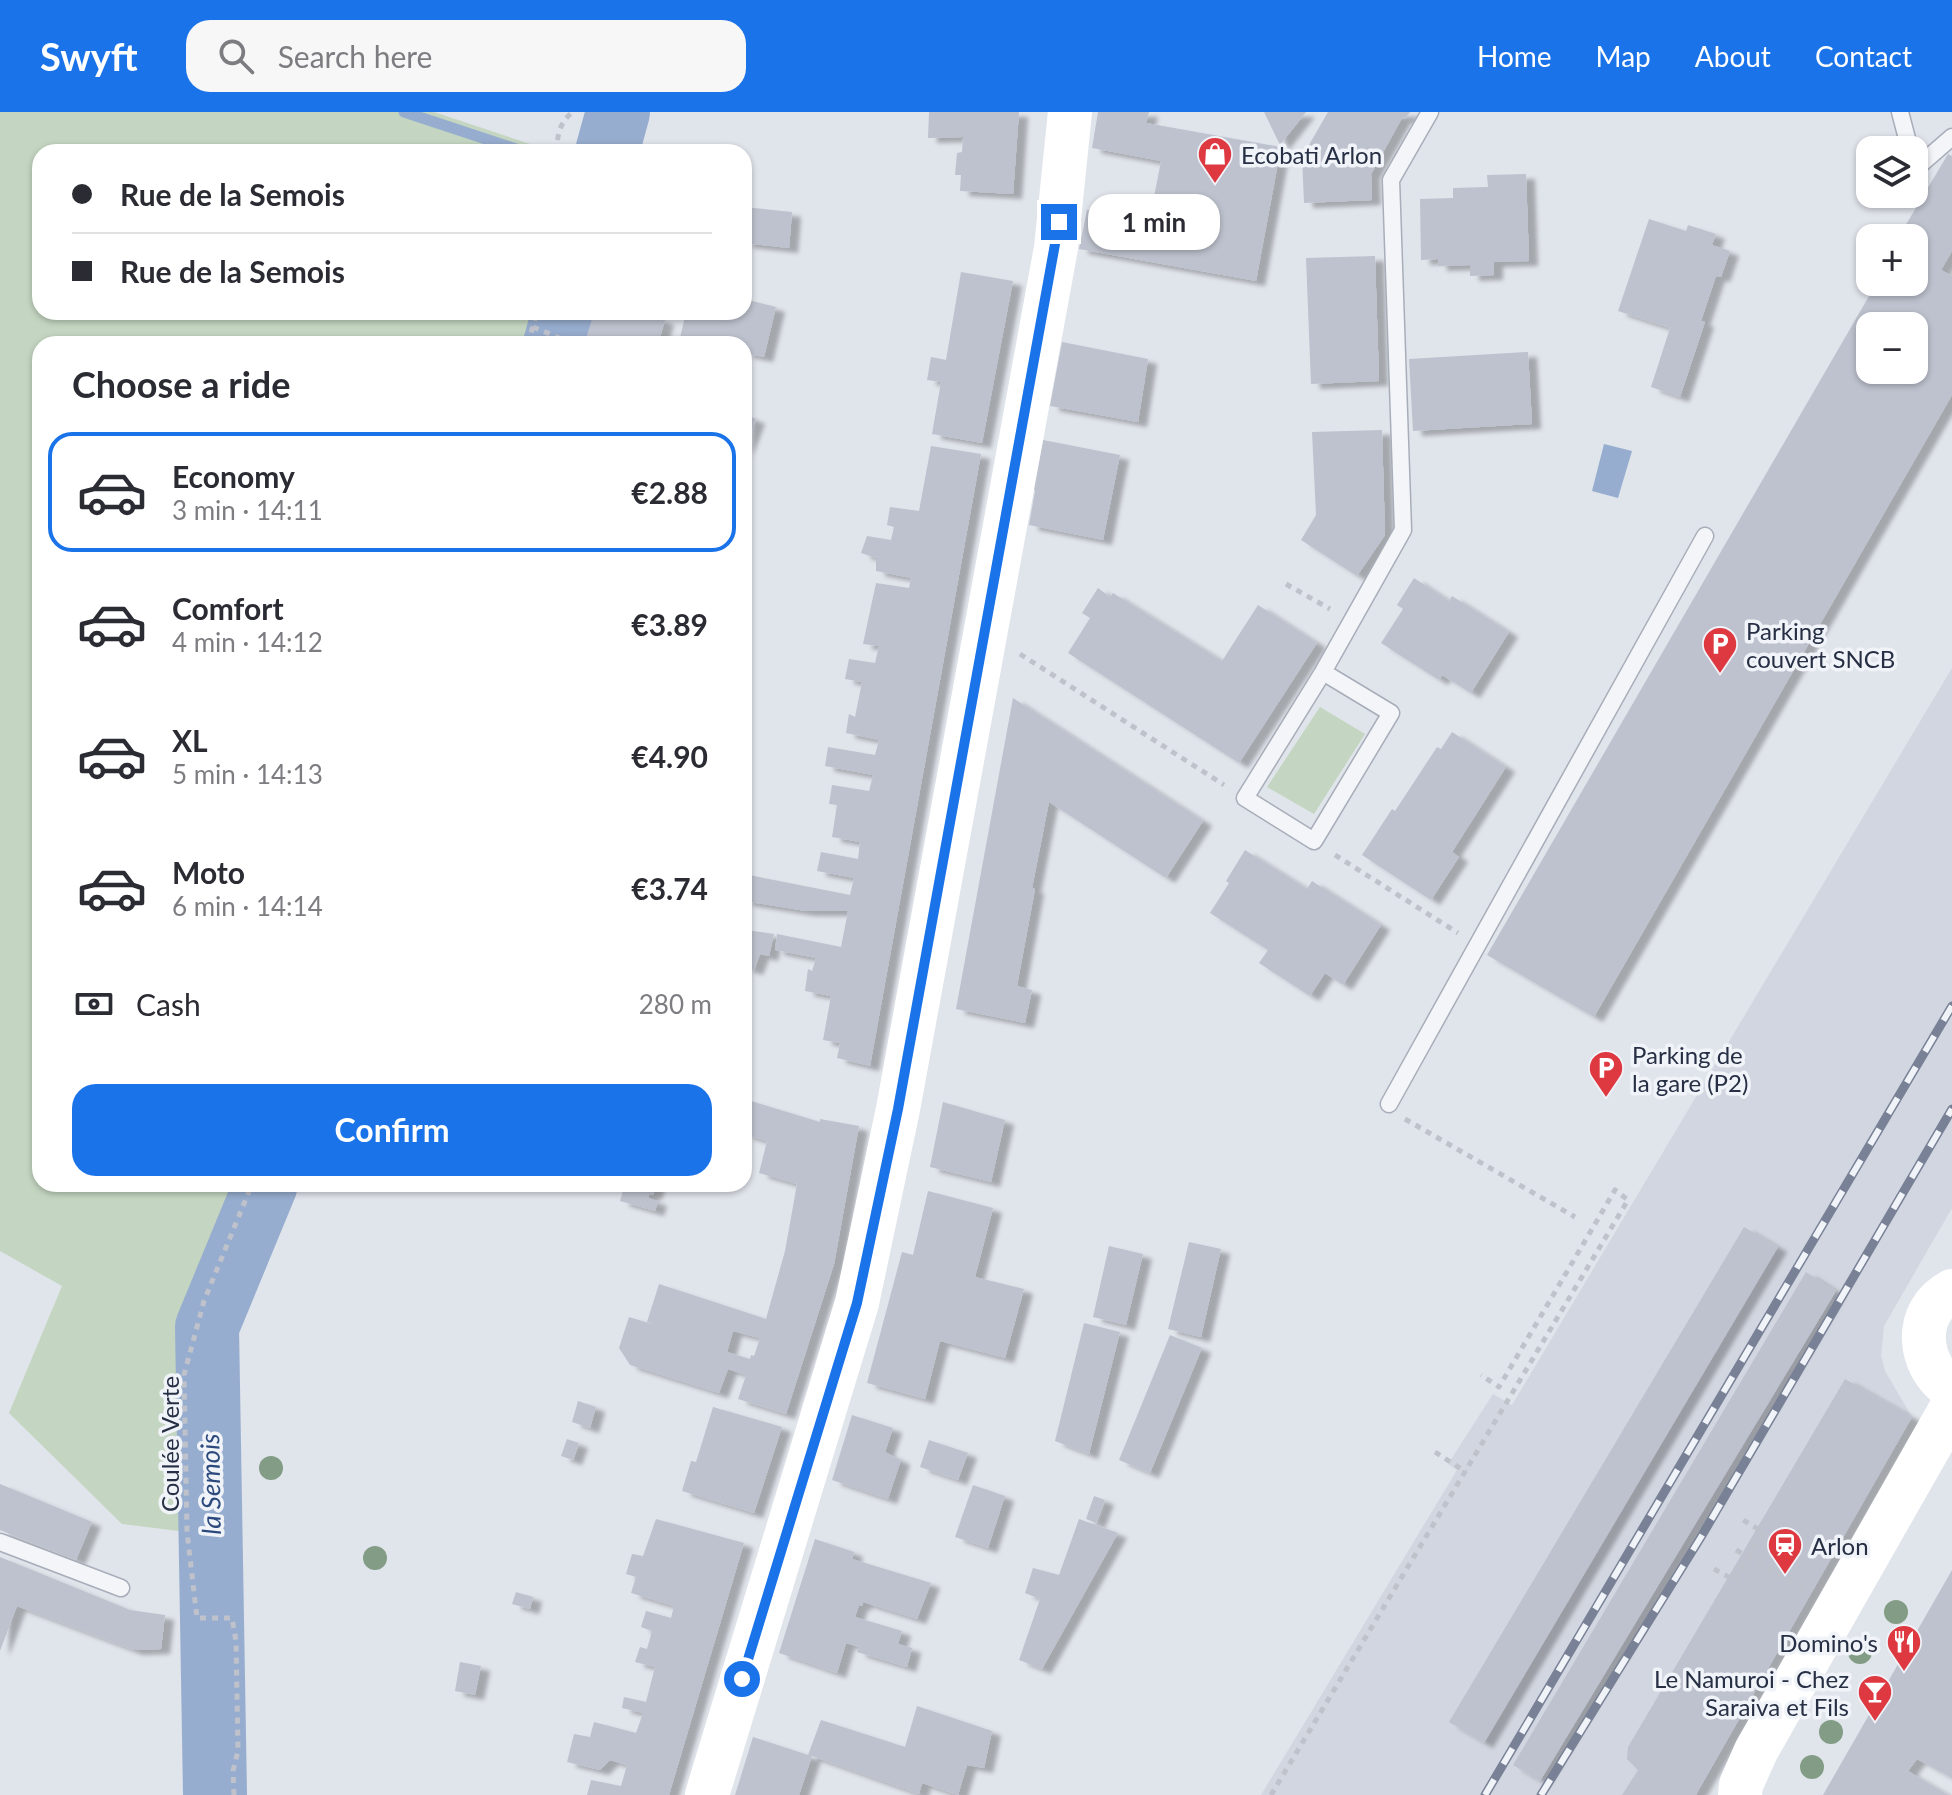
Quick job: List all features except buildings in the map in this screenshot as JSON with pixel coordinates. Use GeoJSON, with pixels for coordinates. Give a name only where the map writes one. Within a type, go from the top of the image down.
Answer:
{"type":"FeatureCollection","features":[{"type":"Feature","properties":{"kind":"main road"},"geometry":{"type":"LineString","coordinates":[[707,1795],[857,1303],[898,1109],[1056,248],[1070,112]]}},
{"type":"Feature","properties":{"kind":"main road"},"geometry":{"type":"LineString","coordinates":[[1952,1291],[1935,1305],[1927,1319],[1923,1336],[1924,1352],[1930,1368],[1952,1389]]}},
{"type":"Feature","properties":{"kind":"main road"},"geometry":{"type":"LineString","coordinates":[[1740,1795],[1741,1785],[1756,1751],[1952,1407]]}},
{"type":"Feature","properties":{"kind":"lane"},"geometry":{"type":"LineString","coordinates":[[1323,672],[1391,713],[1314,841],[1245,798],[1323,672],[1403,530],[1391,180],[1430,112]]}},
{"type":"Feature","properties":{"kind":"lane"},"geometry":{"type":"LineString","coordinates":[[1900,112],[1906,136]]}},
{"type":"Feature","properties":{"kind":"lane"},"geometry":{"type":"LineString","coordinates":[[1928,158],[1952,137]]}},
{"type":"Feature","properties":{"kind":"lane"},"geometry":{"type":"LineString","coordinates":[[1395,1110],[1705,536]]}},
{"type":"Feature","properties":{"kind":"lane"},"geometry":{"type":"LineString","coordinates":[[0,1542],[121,1588]]}},
{"type":"Feature","properties":{"kind":"path"},"geometry":{"type":"LineString","coordinates":[[557,144],[564,119],[573,112]]}},
{"type":"Feature","properties":{"kind":"path"},"geometry":{"type":"LineString","coordinates":[[530,336],[535,320]]}},
{"type":"Feature","properties":{"kind":"path"},"geometry":{"type":"LineString","coordinates":[[533,327],[555,336]]}},
{"type":"Feature","properties":{"kind":"path"},"geometry":{"type":"LineString","coordinates":[[1286,584],[1351,621]]}},
{"type":"Feature","properties":{"kind":"path"},"geometry":{"type":"LineString","coordinates":[[986,632],[1245,798]]}},
{"type":"Feature","properties":{"kind":"path"},"geometry":{"type":"LineString","coordinates":[[1314,841],[1460,934]]}},
{"type":"Feature","properties":{"kind":"path"},"geometry":{"type":"LineString","coordinates":[[1395,1110],[1575,1217]]}},
{"type":"Feature","properties":{"kind":"path"},"geometry":{"type":"LineString","coordinates":[[1271,1795],[1628,1200],[1615,1190],[1499,1387],[1481,1375]]}},
{"type":"Feature","properties":{"kind":"path","name":"Coulée Verte"},"geometry":{"type":"LineString","coordinates":[[234,1795],[233,1771],[238,1751],[236,1641],[232,1618],[197,1618],[187,1532],[184,1375],[204,1301],[249,1192]]}},
{"type":"Feature","properties":{"kind":"path"},"geometry":{"type":"LineString","coordinates":[[1435,1452],[1466,1472]]}},
{"type":"Feature","properties":{"kind":"path"},"geometry":{"type":"LineString","coordinates":[[1714,1569],[1734,1580],[1763,1532],[1743,1520]]}},
{"type":"Feature","properties":{"kind":"path"},"geometry":{"type":"LineString","coordinates":[[1736,1550],[1812,1593]]}},
{"type":"Feature","properties":{"kind":"shaded area"},"geometry":{"type":"Polygon","coordinates":[[[1952,668],[1952,1208],[1884,1326],[1881,1355],[1885,1371],[1912,1417],[1700,1790],[1696,1795],[1261,1795],[1457,1470],[1448,1464],[1493,1394],[1512,1405],[1952,668]]]}},
{"type":"Feature","properties":{"kind":"green space"},"geometry":{"type":"Polygon","coordinates":[[[0,112],[434,112],[530,144],[32,144],[32,320],[535,320],[530,336],[32,336],[32,1192],[249,1192],[204,1301],[184,1375],[187,1532],[122,1524],[9,1413],[62,1286],[0,1251],[0,112]]]}},
{"type":"Feature","properties":{"kind":"green space"},"geometry":{"type":"Polygon","coordinates":[[[1320,707],[1365,734],[1314,814],[1267,787],[1320,707]]]}},
{"type":"Feature","properties":{"kind":"water"},"geometry":{"type":"Polygon","coordinates":[[[1604,444],[1632,451],[1618,498],[1592,491],[1604,444]]]}},
{"type":"Feature","properties":{"kind":"waterway"},"geometry":{"type":"LineString","coordinates":[[404,112],[501,144]]}},
{"type":"Feature","properties":{"kind":"waterway","name":"la Semois"},"geometry":{"type":"LineString","coordinates":[[609,144],[618,112]]}},
{"type":"Feature","properties":{"kind":"waterway","name":"la Semois"},"geometry":{"type":"LineString","coordinates":[[557,336],[562,320]]}},
{"type":"Feature","properties":{"kind":"waterway","name":"la Semois"},"geometry":{"type":"LineString","coordinates":[[215,1795],[207,1327],[263,1192]]}},
{"type":"Feature","properties":{"kind":"railway"},"geometry":{"type":"LineString","coordinates":[[1485,1795],[1952,1006]]}},
{"type":"Feature","properties":{"kind":"railway"},"geometry":{"type":"LineString","coordinates":[[1541,1795],[1701,1537],[1952,1109]]}},
{"type":"Feature","properties":{"kind":"place","name":"Ecobati Arlon"},"geometry":{"type":"Point","coordinates":[1215,185]}},
{"type":"Feature","properties":{"kind":"place","name":"Parking couvert SNCB"},"geometry":{"type":"Point","coordinates":[1720,675]}},
{"type":"Feature","properties":{"kind":"place","name":"Parking de la gare (P2)"},"geometry":{"type":"Point","coordinates":[1606,1099]}},
{"type":"Feature","properties":{"kind":"place","name":"Arlon"},"geometry":{"type":"Point","coordinates":[1785,1576]}},
{"type":"Feature","properties":{"kind":"place","name":"Domino's"},"geometry":{"type":"Point","coordinates":[1904,1673]}},
{"type":"Feature","properties":{"kind":"place","name":"Le Namuroi - Chez Saraiva et Fils"},"geometry":{"type":"Point","coordinates":[1875,1723]}},
{"type":"Feature","properties":{"kind":"route"},"geometry":{"type":"LineString","coordinates":[[742,1679],[857,1303],[898,1109],[1059,222]]}}]}
